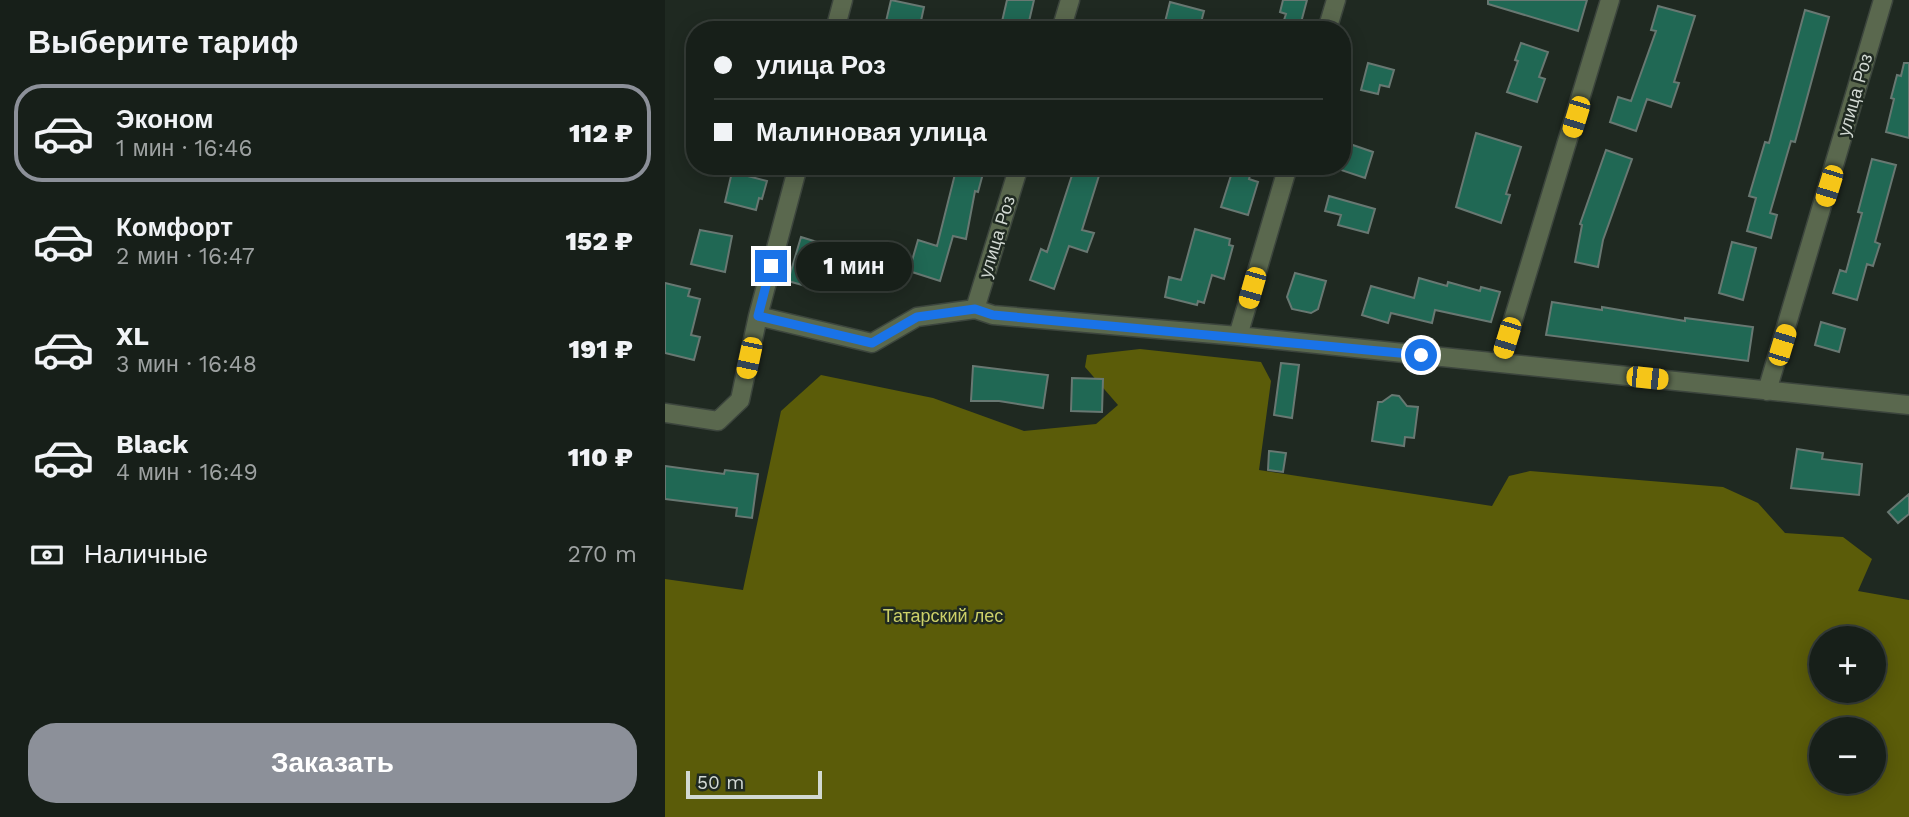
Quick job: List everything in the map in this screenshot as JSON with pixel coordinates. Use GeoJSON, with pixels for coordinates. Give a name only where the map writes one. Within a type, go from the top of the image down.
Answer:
{"type":"FeatureCollection","features":[{"type":"Feature","properties":{"kind":"street"},"geometry":{"type":"LineString","coordinates":[[837,21],[843,0]]}},
{"type":"Feature","properties":{"kind":"street"},"geometry":{"type":"LineString","coordinates":[[1064,21],[1070,0]]}},
{"type":"Feature","properties":{"kind":"street"},"geometry":{"type":"LineString","coordinates":[[1330,21],[1336,0]]}},
{"type":"Feature","properties":{"kind":"street"},"geometry":{"type":"LineString","coordinates":[[1500,363],[1610,0]]}},
{"type":"Feature","properties":{"kind":"street","name":"улица Роз"},"geometry":{"type":"LineString","coordinates":[[1767,391],[1883,0]]}},
{"type":"Feature","properties":{"kind":"street"},"geometry":{"type":"LineString","coordinates":[[665,413],[718,421],[740,400],[758,316],[796,175]]}},
{"type":"Feature","properties":{"kind":"street","name":"улица Роз"},"geometry":{"type":"LineString","coordinates":[[975,309],[1016,175]]}},
{"type":"Feature","properties":{"kind":"street"},"geometry":{"type":"LineString","coordinates":[[1238,336],[1285,175]]}},
{"type":"Feature","properties":{"kind":"street"},"geometry":{"type":"LineString","coordinates":[[758,316],[872,343],[917,317],[975,309],[993,315],[1238,336],[1909,405]]}},
{"type":"Feature","properties":{"kind":"green space","name":"Татарский лес"},"geometry":{"type":"Polygon","coordinates":[[[1140,349],[1261,362],[1271,381],[1259,470],[1492,506],[1509,476],[1530,471],[1723,487],[1758,503],[1785,533],[1843,537],[1872,559],[1858,591],[1909,600],[1909,817],[665,817],[665,579],[743,590],[781,411],[821,375],[933,398],[1024,431],[1096,424],[1118,405],[1085,367],[1087,355],[1140,349]]]}},
{"type":"Feature","properties":{"kind":"building"},"geometry":{"type":"Polygon","coordinates":[[[891,0],[924,7],[921,21],[886,21],[891,0]]]}},
{"type":"Feature","properties":{"kind":"building"},"geometry":{"type":"Polygon","coordinates":[[[1007,0],[1034,0],[1029,21],[1002,21],[1007,0]]]}},
{"type":"Feature","properties":{"kind":"building"},"geometry":{"type":"Polygon","coordinates":[[[1283,0],[1307,0],[1301,21],[1284,21],[1286,14],[1280,12],[1283,0]]]}},
{"type":"Feature","properties":{"kind":"building"},"geometry":{"type":"Polygon","coordinates":[[[1488,0],[1587,0],[1578,31],[1488,4],[1488,0]]]}},
{"type":"Feature","properties":{"kind":"building"},"geometry":{"type":"Polygon","coordinates":[[[1170,2],[1204,11],[1201,21],[1165,21],[1170,2]]]}},
{"type":"Feature","properties":{"kind":"building"},"geometry":{"type":"Polygon","coordinates":[[[1658,6],[1695,16],[1674,82],[1679,83],[1671,107],[1647,99],[1636,131],[1610,122],[1618,97],[1631,101],[1656,31],[1651,30],[1658,6]]]}},
{"type":"Feature","properties":{"kind":"building"},"geometry":{"type":"Polygon","coordinates":[[[1805,10],[1829,17],[1795,142],[1791,141],[1770,213],[1777,215],[1771,238],[1747,231],[1756,198],[1749,196],[1765,142],[1769,143],[1805,10]]]}},
{"type":"Feature","properties":{"kind":"building"},"geometry":{"type":"Polygon","coordinates":[[[1521,43],[1548,52],[1539,77],[1545,79],[1537,102],[1507,92],[1521,43]]]}},
{"type":"Feature","properties":{"kind":"building"},"geometry":{"type":"Polygon","coordinates":[[[1368,63],[1394,70],[1389,87],[1380,85],[1378,94],[1361,90],[1368,63]]]}},
{"type":"Feature","properties":{"kind":"building"},"geometry":{"type":"Polygon","coordinates":[[[1904,63],[1909,63],[1909,138],[1886,132],[1897,75],[1901,76],[1904,63]]]}},
{"type":"Feature","properties":{"kind":"building"},"geometry":{"type":"Polygon","coordinates":[[[1476,133],[1521,147],[1506,194],[1510,195],[1501,223],[1456,207],[1476,133]]]}},
{"type":"Feature","properties":{"kind":"building"},"geometry":{"type":"Polygon","coordinates":[[[1351,144],[1373,152],[1365,178],[1351,173],[1351,144]]]}},
{"type":"Feature","properties":{"kind":"building"},"geometry":{"type":"Polygon","coordinates":[[[1606,150],[1632,159],[1603,240],[1598,267],[1575,262],[1582,225],[1580,224],[1606,150]]]}},
{"type":"Feature","properties":{"kind":"building"},"geometry":{"type":"Polygon","coordinates":[[[1872,159],[1896,165],[1875,242],[1880,244],[1873,266],[1867,264],[1857,300],[1833,293],[1840,270],[1846,272],[1862,213],[1858,212],[1872,159]]]}},
{"type":"Feature","properties":{"kind":"building"},"geometry":{"type":"Polygon","coordinates":[[[731,175],[767,181],[756,210],[725,202],[731,175]]]}},
{"type":"Feature","properties":{"kind":"building"},"geometry":{"type":"Polygon","coordinates":[[[955,175],[983,175],[978,192],[975,191],[966,239],[953,236],[940,281],[909,271],[918,240],[937,246],[955,175]]]}},
{"type":"Feature","properties":{"kind":"building"},"geometry":{"type":"Polygon","coordinates":[[[1072,175],[1099,175],[1082,230],[1094,233],[1087,252],[1069,246],[1054,289],[1030,280],[1041,249],[1047,252],[1072,175]]]}},
{"type":"Feature","properties":{"kind":"building"},"geometry":{"type":"Polygon","coordinates":[[[1231,175],[1250,175],[1249,179],[1258,182],[1248,215],[1221,207],[1231,175]]]}},
{"type":"Feature","properties":{"kind":"building"},"geometry":{"type":"Polygon","coordinates":[[[1329,196],[1375,209],[1368,233],[1338,225],[1341,215],[1325,211],[1329,196]]]}},
{"type":"Feature","properties":{"kind":"building"},"geometry":{"type":"Polygon","coordinates":[[[1195,229],[1230,239],[1229,245],[1233,246],[1224,279],[1212,275],[1204,303],[1198,301],[1197,305],[1165,297],[1169,277],[1181,280],[1195,229]]]}},
{"type":"Feature","properties":{"kind":"building"},"geometry":{"type":"Polygon","coordinates":[[[700,230],[732,236],[725,272],[691,264],[700,230]]]}},
{"type":"Feature","properties":{"kind":"building"},"geometry":{"type":"Polygon","coordinates":[[[801,237],[833,247],[820,290],[788,281],[801,237]]]}},
{"type":"Feature","properties":{"kind":"building"},"geometry":{"type":"Polygon","coordinates":[[[1732,242],[1756,248],[1743,300],[1719,293],[1732,242]]]}},
{"type":"Feature","properties":{"kind":"building"},"geometry":{"type":"Polygon","coordinates":[[[1295,273],[1326,281],[1318,309],[1311,313],[1292,309],[1287,297],[1295,273]]]}},
{"type":"Feature","properties":{"kind":"building"},"geometry":{"type":"Polygon","coordinates":[[[1419,278],[1447,286],[1448,282],[1480,291],[1481,287],[1500,292],[1491,322],[1435,310],[1432,323],[1391,313],[1388,323],[1362,315],[1371,286],[1414,298],[1419,278]]]}},
{"type":"Feature","properties":{"kind":"building"},"geometry":{"type":"Polygon","coordinates":[[[665,283],[690,289],[688,296],[700,299],[691,335],[700,337],[694,360],[665,353],[665,283]]]}},
{"type":"Feature","properties":{"kind":"building"},"geometry":{"type":"Polygon","coordinates":[[[1552,302],[1602,310],[1602,307],[1685,321],[1685,318],[1753,327],[1748,361],[1546,335],[1552,302]]]}},
{"type":"Feature","properties":{"kind":"building"},"geometry":{"type":"Polygon","coordinates":[[[1821,322],[1845,329],[1839,352],[1815,345],[1821,322]]]}},
{"type":"Feature","properties":{"kind":"building"},"geometry":{"type":"Polygon","coordinates":[[[1281,363],[1299,365],[1292,418],[1274,415],[1281,363]]]}},
{"type":"Feature","properties":{"kind":"building"},"geometry":{"type":"Polygon","coordinates":[[[973,366],[1048,375],[1043,408],[999,401],[971,401],[973,366]]]}},
{"type":"Feature","properties":{"kind":"building"},"geometry":{"type":"Polygon","coordinates":[[[1072,378],[1103,379],[1102,412],[1071,411],[1072,378]]]}},
{"type":"Feature","properties":{"kind":"building"},"geometry":{"type":"Polygon","coordinates":[[[1392,395],[1399,396],[1407,406],[1418,407],[1414,438],[1405,437],[1404,446],[1372,441],[1378,402],[1392,395]]]}},
{"type":"Feature","properties":{"kind":"building"},"geometry":{"type":"Polygon","coordinates":[[[1797,449],[1823,453],[1822,459],[1862,464],[1859,495],[1791,488],[1797,449]]]}},
{"type":"Feature","properties":{"kind":"building"},"geometry":{"type":"Polygon","coordinates":[[[1269,451],[1286,453],[1283,472],[1268,470],[1269,451]]]}},
{"type":"Feature","properties":{"kind":"building"},"geometry":{"type":"Polygon","coordinates":[[[665,466],[724,474],[725,470],[758,474],[752,518],[736,516],[737,508],[665,499],[665,466]]]}},
{"type":"Feature","properties":{"kind":"building"},"geometry":{"type":"Polygon","coordinates":[[[1909,494],[1909,514],[1898,523],[1888,512],[1909,494]]]}},
{"type":"Feature","properties":{"kind":"route"},"geometry":{"type":"LineString","coordinates":[[771,266],[758,316],[872,343],[917,317],[975,309],[993,315],[1421,355]]}}]}
